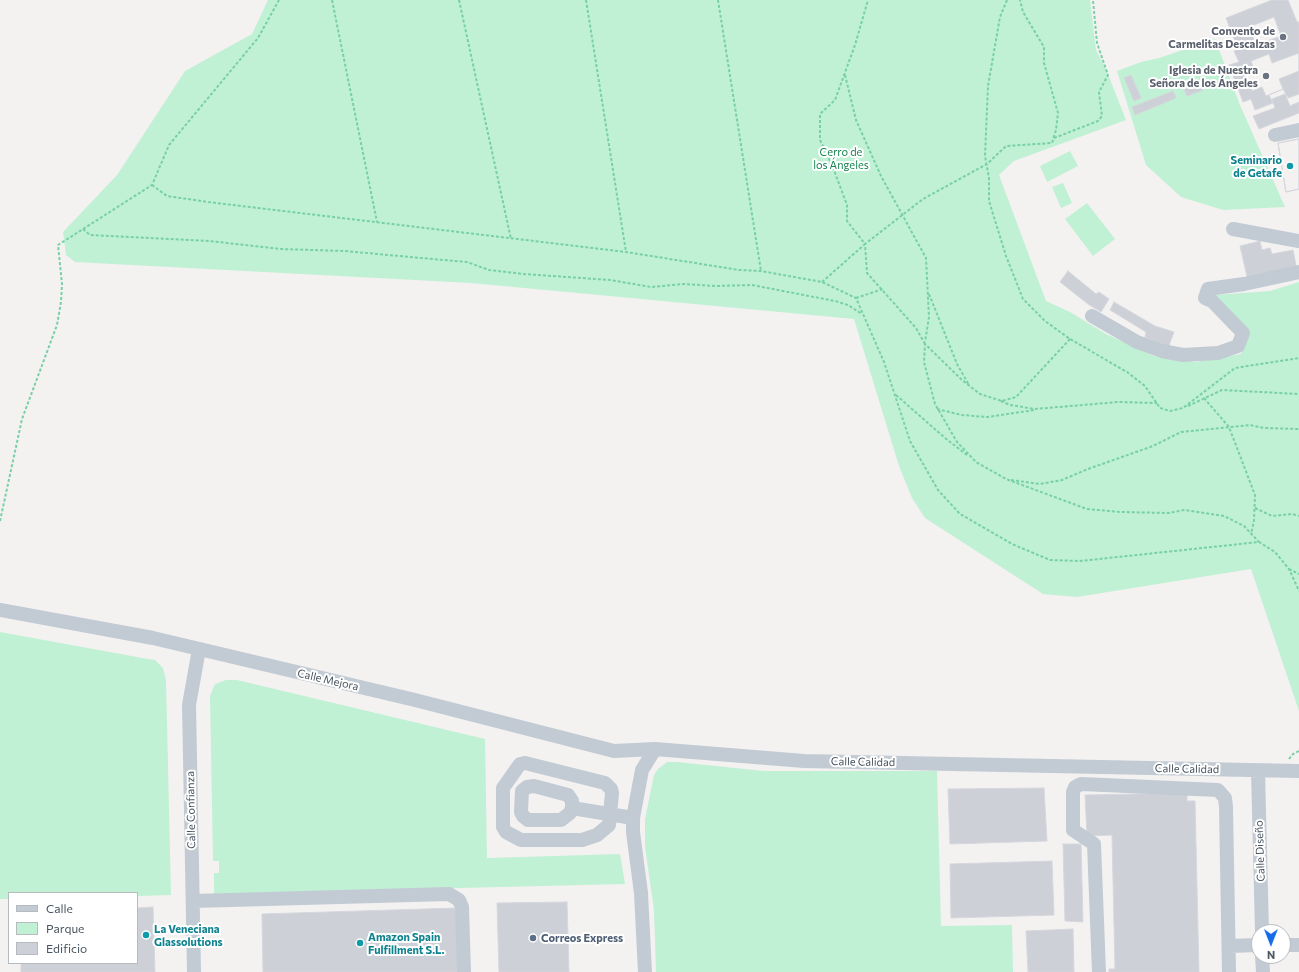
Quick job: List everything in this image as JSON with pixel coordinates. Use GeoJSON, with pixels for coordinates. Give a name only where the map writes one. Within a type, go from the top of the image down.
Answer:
{"type":"FeatureCollection","features":[{"type":"Feature","properties":{"kind":"street"},"geometry":{"type":"LineString","coordinates":[[1275,135],[1299,130]]}},
{"type":"Feature","properties":{"kind":"street"},"geometry":{"type":"LineString","coordinates":[[1233,229],[1299,241]]}},
{"type":"Feature","properties":{"kind":"street"},"geometry":{"type":"LineString","coordinates":[[1092,316],[1137,342],[1162,351],[1183,355],[1218,354],[1238,346],[1243,333],[1212,301],[1205,298],[1208,289],[1244,284],[1299,272]]}},
{"type":"Feature","properties":{"kind":"street","name":"Calle Mejora"},"geometry":{"type":"LineString","coordinates":[[0,610],[153,638],[415,700],[614,750],[655,749]]}},
{"type":"Feature","properties":{"kind":"street","name":"Calle Confianza"},"geometry":{"type":"LineString","coordinates":[[194,972],[189,705],[199,649]]}},
{"type":"Feature","properties":{"kind":"street"},"geometry":{"type":"LineString","coordinates":[[645,972],[641,893],[633,832],[633,818],[642,770],[655,749]]}},
{"type":"Feature","properties":{"kind":"street","name":"Calle Calidad"},"geometry":{"type":"LineString","coordinates":[[655,749],[804,761],[1299,771]]}},
{"type":"Feature","properties":{"kind":"street"},"geometry":{"type":"LineString","coordinates":[[520,764],[532,765],[605,783],[611,789],[612,793],[610,815],[609,825],[605,830],[589,838],[521,840],[506,832],[503,827],[502,788],[520,764]]}},
{"type":"Feature","properties":{"kind":"street","name":"Calle Diseño"},"geometry":{"type":"LineString","coordinates":[[1258,771],[1262,924]]}},
{"type":"Feature","properties":{"kind":"street"},"geometry":{"type":"LineString","coordinates":[[1099,972],[1094,844],[1073,830],[1073,792],[1075,787],[1081,784],[1218,790],[1225,798],[1229,972]]}},
{"type":"Feature","properties":{"kind":"street"},"geometry":{"type":"LineString","coordinates":[[572,808],[633,818]]}},
{"type":"Feature","properties":{"kind":"street"},"geometry":{"type":"LineString","coordinates":[[193,901],[449,894],[459,900],[462,907],[464,972]]}},
{"type":"Feature","properties":{"kind":"street"},"geometry":{"type":"LineString","coordinates":[[1229,946],[1251,945]]}},
{"type":"Feature","properties":{"kind":"path"},"geometry":{"type":"LineString","coordinates":[[0,521],[22,418],[57,325],[62,302],[62,284],[58,245],[152,185],[169,145],[258,38],[279,0]]}},
{"type":"Feature","properties":{"kind":"path"},"geometry":{"type":"LineString","coordinates":[[332,0],[377,222]]}},
{"type":"Feature","properties":{"kind":"path"},"geometry":{"type":"LineString","coordinates":[[459,0],[510,239]]}},
{"type":"Feature","properties":{"kind":"path"},"geometry":{"type":"LineString","coordinates":[[586,0],[626,252]]}},
{"type":"Feature","properties":{"kind":"path"},"geometry":{"type":"LineString","coordinates":[[718,0],[761,271]]}},
{"type":"Feature","properties":{"kind":"path"},"geometry":{"type":"LineString","coordinates":[[868,0],[845,74],[835,100],[820,114],[820,140],[832,165],[847,206],[847,222],[865,244],[867,273],[883,289],[916,328],[925,344],[980,394],[1010,405],[1044,409]]}},
{"type":"Feature","properties":{"kind":"path"},"geometry":{"type":"LineString","coordinates":[[1007,0],[1000,17],[988,86],[985,156],[989,178],[989,201],[1006,256],[1024,299],[1045,321],[1070,339],[1126,372],[1145,386],[1160,408],[1170,411],[1184,408],[1222,390],[1299,394]]}},
{"type":"Feature","properties":{"kind":"path"},"geometry":{"type":"LineString","coordinates":[[822,282],[865,244],[923,199],[987,164],[1006,146],[1052,143],[1058,113],[1044,63],[1044,47],[1023,12],[1020,0]]}},
{"type":"Feature","properties":{"kind":"path"},"geometry":{"type":"LineString","coordinates":[[1054,138],[1098,121],[1102,116],[1100,92],[1108,75],[1097,43],[1093,0]]}},
{"type":"Feature","properties":{"kind":"path"},"geometry":{"type":"LineString","coordinates":[[845,74],[856,120],[881,176],[926,258],[928,317],[924,362],[937,409],[956,442],[973,459]]}},
{"type":"Feature","properties":{"kind":"path"},"geometry":{"type":"LineString","coordinates":[[152,185],[167,196],[626,252],[739,270],[761,271],[822,282],[856,298],[884,362],[910,441],[938,490],[960,514],[1012,544],[1050,560],[1080,561],[1259,542]]}},
{"type":"Feature","properties":{"kind":"path"},"geometry":{"type":"LineString","coordinates":[[83,229],[90,235],[209,241],[268,248],[346,251],[466,262],[489,270],[610,280],[651,286],[684,284],[716,286],[752,284],[835,301],[848,305],[863,315]]}},
{"type":"Feature","properties":{"kind":"path"},"geometry":{"type":"LineString","coordinates":[[856,298],[883,289]]}},
{"type":"Feature","properties":{"kind":"path"},"geometry":{"type":"LineString","coordinates":[[928,293],[957,364],[970,386]]}},
{"type":"Feature","properties":{"kind":"path"},"geometry":{"type":"LineString","coordinates":[[994,399],[1002,401],[1016,397],[1070,339]]}},
{"type":"Feature","properties":{"kind":"path"},"geometry":{"type":"LineString","coordinates":[[1184,408],[1235,368],[1299,358]]}},
{"type":"Feature","properties":{"kind":"path"},"geometry":{"type":"LineString","coordinates":[[895,394],[944,438],[973,459],[1006,479],[1087,509],[1141,513],[1169,513],[1184,510],[1224,516],[1244,526],[1259,542],[1275,552],[1289,569],[1299,591]]}},
{"type":"Feature","properties":{"kind":"path"},"geometry":{"type":"LineString","coordinates":[[1204,398],[1229,427],[1255,495],[1252,534]]}},
{"type":"Feature","properties":{"kind":"path"},"geometry":{"type":"LineString","coordinates":[[937,409],[962,415],[987,417],[1044,409],[1118,402],[1157,404]]}},
{"type":"Feature","properties":{"kind":"path"},"geometry":{"type":"LineString","coordinates":[[1006,479],[1040,484],[1062,480],[1088,468],[1153,446],[1181,432],[1250,425],[1264,428],[1299,429]]}},
{"type":"Feature","properties":{"kind":"path"},"geometry":{"type":"LineString","coordinates":[[1255,508],[1272,516],[1292,514],[1299,516]]}},
{"type":"Feature","properties":{"kind":"path"},"geometry":{"type":"LineString","coordinates":[[1289,569],[1299,574]]}},
{"type":"Feature","properties":{"kind":"green space","name":"Cerro de los Ángeles"},"geometry":{"type":"Polygon","coordinates":[[[268,0],[1090,0],[1096,50],[1106,69],[1126,120],[1014,161],[999,175],[1046,301],[1070,312],[1106,334],[1154,356],[1196,362],[1241,354],[1247,332],[1215,295],[1270,291],[1299,282],[1299,711],[1251,569],[1077,597],[1043,594],[925,518],[912,498],[899,466],[854,319],[471,283],[75,262],[66,255],[63,232],[117,175],[185,71],[252,34],[268,0]]]}},
{"type":"Feature","properties":{"kind":"green space"},"geometry":{"type":"Polygon","coordinates":[[[1215,39],[1240,105],[1285,207],[1223,210],[1181,197],[1146,165],[1117,71],[1215,39]]]}},
{"type":"Feature","properties":{"kind":"green space"},"geometry":{"type":"Polygon","coordinates":[[[1070,151],[1078,166],[1047,182],[1040,166],[1070,151]]]}},
{"type":"Feature","properties":{"kind":"green space"},"geometry":{"type":"Polygon","coordinates":[[[1063,183],[1072,203],[1061,208],[1052,187],[1063,183]]]}},
{"type":"Feature","properties":{"kind":"green space"},"geometry":{"type":"Polygon","coordinates":[[[1087,203],[1115,239],[1093,256],[1065,219],[1087,203]]]}},
{"type":"Feature","properties":{"kind":"green space"},"geometry":{"type":"Polygon","coordinates":[[[0,632],[155,660],[163,668],[166,680],[171,895],[138,896],[138,892],[8,892],[8,899],[0,899],[0,632]]]}},
{"type":"Feature","properties":{"kind":"green space"},"geometry":{"type":"Polygon","coordinates":[[[226,680],[237,680],[485,739],[487,858],[620,854],[625,884],[214,894],[214,873],[219,873],[219,861],[213,861],[210,696],[215,684],[226,680]]]}},
{"type":"Feature","properties":{"kind":"green space"},"geometry":{"type":"Polygon","coordinates":[[[667,762],[764,771],[937,771],[941,926],[1012,925],[1013,972],[656,972],[654,910],[645,847],[645,819],[654,775],[658,769],[667,762]]]}},
{"type":"Feature","properties":{"kind":"building"},"geometry":{"type":"Polygon","coordinates":[[[1272,0],[1288,0],[1297,22],[1299,22],[1299,94],[1288,98],[1283,89],[1269,95],[1273,103],[1255,110],[1251,99],[1243,102],[1229,65],[1239,62],[1234,51],[1238,49],[1226,18],[1272,0]],[[1274,17],[1249,27],[1256,45],[1281,36],[1274,17]]]}},
{"type":"Feature","properties":{"kind":"building","name":"Iglesia de Nuestra Señora de los Ángeles"},"geometry":{"type":"Polygon","coordinates":[[[1299,53],[1299,71],[1279,79],[1283,89],[1266,96],[1262,87],[1252,91],[1245,73],[1254,70],[1251,61],[1269,54],[1272,63],[1299,53]]]}},
{"type":"Feature","properties":{"kind":"building"},"geometry":{"type":"Polygon","coordinates":[[[1131,75],[1141,98],[1134,101],[1124,78],[1131,75]]]}},
{"type":"Feature","properties":{"kind":"building"},"geometry":{"type":"Polygon","coordinates":[[[1199,80],[1203,90],[1187,96],[1183,87],[1199,80]]]}},
{"type":"Feature","properties":{"kind":"building"},"geometry":{"type":"Polygon","coordinates":[[[1173,91],[1176,98],[1135,115],[1132,107],[1173,91]]]}},
{"type":"Feature","properties":{"kind":"building"},"geometry":{"type":"Polygon","coordinates":[[[1285,94],[1290,106],[1299,102],[1299,113],[1259,129],[1253,116],[1275,108],[1272,99],[1285,94]]]}},
{"type":"Feature","properties":{"kind":"building","name":"Seminario de Getafe"},"geometry":{"type":"Polygon","coordinates":[[[1299,139],[1299,189],[1286,192],[1278,143],[1299,139]]]}},
{"type":"Feature","properties":{"kind":"building","name":"Seminario de Getafe"},"geometry":{"type":"Polygon","coordinates":[[[1299,139],[1299,189],[1286,192],[1278,143],[1299,139]]]}},
{"type":"Feature","properties":{"kind":"building"},"geometry":{"type":"Polygon","coordinates":[[[1260,241],[1262,250],[1270,248],[1272,254],[1293,250],[1297,270],[1248,281],[1240,246],[1260,241]]]}},
{"type":"Feature","properties":{"kind":"building"},"geometry":{"type":"Polygon","coordinates":[[[1068,271],[1096,294],[1099,292],[1109,299],[1101,312],[1088,304],[1060,282],[1068,271]]]}},
{"type":"Feature","properties":{"kind":"building"},"geometry":{"type":"Polygon","coordinates":[[[1114,302],[1155,326],[1174,332],[1168,348],[1145,337],[1146,332],[1110,310],[1114,302]]]}},
{"type":"Feature","properties":{"kind":"building"},"geometry":{"type":"Polygon","coordinates":[[[1044,788],[1047,841],[950,844],[948,789],[1044,788]]]}},
{"type":"Feature","properties":{"kind":"building"},"geometry":{"type":"Polygon","coordinates":[[[1187,793],[1187,801],[1195,801],[1199,972],[1109,972],[1109,969],[1115,969],[1112,835],[1087,836],[1085,795],[1187,793]]]}},
{"type":"Feature","properties":{"kind":"building"},"geometry":{"type":"Polygon","coordinates":[[[1063,844],[1081,844],[1083,922],[1065,921],[1063,844]]]}},
{"type":"Feature","properties":{"kind":"building"},"geometry":{"type":"Polygon","coordinates":[[[1052,861],[1054,915],[951,918],[950,864],[1052,861]]]}},
{"type":"Feature","properties":{"kind":"building","name":"Correos Express"},"geometry":{"type":"Polygon","coordinates":[[[567,902],[569,972],[499,972],[497,903],[567,902]]]}},
{"type":"Feature","properties":{"kind":"building","name":"La Veneciana Glassolutions"},"geometry":{"type":"Polygon","coordinates":[[[153,907],[155,972],[21,972],[21,964],[138,964],[138,908],[153,907]]]}},
{"type":"Feature","properties":{"kind":"building","name":"Amazon Spain Fulfillment S.L."},"geometry":{"type":"Polygon","coordinates":[[[456,908],[458,972],[263,972],[262,914],[456,908]]]}},
{"type":"Feature","properties":{"kind":"building"},"geometry":{"type":"Polygon","coordinates":[[[1073,929],[1074,972],[1028,972],[1026,931],[1073,929]]]}},
{"type":"Feature","properties":{"kind":"place","name":"Convento de Carmelitas Descalzas"},"geometry":{"type":"Point","coordinates":[1283,37]}},
{"type":"Feature","properties":{"kind":"place","name":"Iglesia de Nuestra Señora de los Ángeles"},"geometry":{"type":"Point","coordinates":[1266,76]}},
{"type":"Feature","properties":{"kind":"place","name":"Seminario de Getafe"},"geometry":{"type":"Point","coordinates":[1290,166]}},
{"type":"Feature","properties":{"kind":"place","name":"La Veneciana Glassolutions"},"geometry":{"type":"Point","coordinates":[146,935]}},
{"type":"Feature","properties":{"kind":"place","name":"Correos Express"},"geometry":{"type":"Point","coordinates":[533,938]}},
{"type":"Feature","properties":{"kind":"place","name":"Amazon Spain Fulfillment S.L."},"geometry":{"type":"Point","coordinates":[360,943]}}]}
